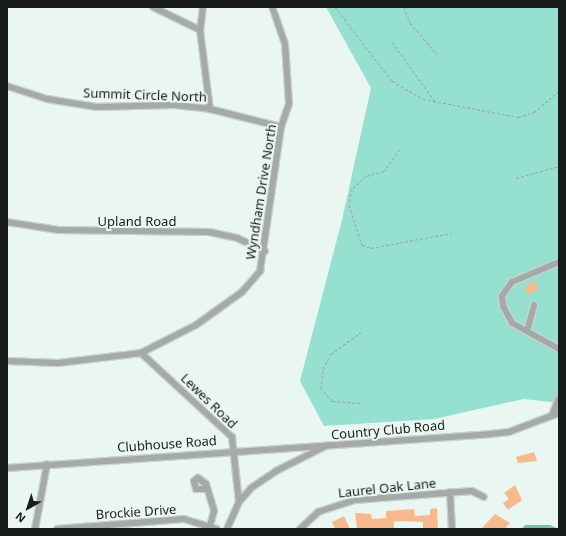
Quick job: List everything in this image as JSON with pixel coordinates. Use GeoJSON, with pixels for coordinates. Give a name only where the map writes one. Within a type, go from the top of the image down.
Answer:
{"type":"FeatureCollection","features":[{"type":"Feature","properties":{"kind":"street"},"geometry":{"type":"LineString","coordinates":[[153,7],[200,30]]}},
{"type":"Feature","properties":{"kind":"street"},"geometry":{"type":"LineString","coordinates":[[203,7],[200,30],[210,109]]}},
{"type":"Feature","properties":{"kind":"street","name":"Wyndham Drive North"},"geometry":{"type":"LineString","coordinates":[[7,361],[58,363],[140,353],[196,325],[242,292],[260,271],[265,251],[281,126],[289,104],[288,68],[272,7]]}},
{"type":"Feature","properties":{"kind":"street","name":"Summit Circle North"},"geometry":{"type":"LineString","coordinates":[[7,86],[96,107],[174,105],[210,109],[281,126]]}},
{"type":"Feature","properties":{"kind":"street","name":"Upland Road"},"geometry":{"type":"LineString","coordinates":[[7,222],[58,230],[210,232],[237,238],[265,251]]}},
{"type":"Feature","properties":{"kind":"street"},"geometry":{"type":"LineString","coordinates":[[559,262],[529,273],[506,288],[502,296],[507,316],[512,323],[528,328],[559,349]]}},
{"type":"Feature","properties":{"kind":"street"},"geometry":{"type":"LineString","coordinates":[[528,328],[534,305]]}},
{"type":"Feature","properties":{"kind":"street","name":"Lewes Road"},"geometry":{"type":"LineString","coordinates":[[140,353],[223,427],[232,437],[239,502]]}},
{"type":"Feature","properties":{"kind":"street"},"geometry":{"type":"LineString","coordinates":[[556,414],[559,398]]}},
{"type":"Feature","properties":{"kind":"street","name":"Country Club Road"},"geometry":{"type":"LineString","coordinates":[[227,529],[239,502],[276,471],[329,445],[509,432],[556,414]]}},
{"type":"Feature","properties":{"kind":"street","name":"Clubhouse Road"},"geometry":{"type":"LineString","coordinates":[[7,468],[233,450],[329,445]]}},
{"type":"Feature","properties":{"kind":"street"},"geometry":{"type":"LineString","coordinates":[[35,529],[47,464]]}},
{"type":"Feature","properties":{"kind":"street"},"geometry":{"type":"LineString","coordinates":[[207,489],[214,511],[213,528]]}},
{"type":"Feature","properties":{"kind":"street","name":"Laurel Oak Lane"},"geometry":{"type":"LineString","coordinates":[[300,529],[318,512],[335,504],[450,492],[472,491],[484,497]]}},
{"type":"Feature","properties":{"kind":"street"},"geometry":{"type":"LineString","coordinates":[[450,492],[452,529]]}},
{"type":"Feature","properties":{"kind":"street","name":"Brockie Drive"},"geometry":{"type":"LineString","coordinates":[[57,529],[184,519],[213,528]]}},
{"type":"Feature","properties":{"kind":"path"},"geometry":{"type":"LineString","coordinates":[[335,7],[392,81],[412,95],[437,103],[488,109],[518,117],[534,112],[559,91]]}},
{"type":"Feature","properties":{"kind":"path"},"geometry":{"type":"LineString","coordinates":[[404,7],[410,23],[437,54]]}},
{"type":"Feature","properties":{"kind":"path"},"geometry":{"type":"LineString","coordinates":[[392,42],[437,103]]}},
{"type":"Feature","properties":{"kind":"path"},"geometry":{"type":"LineString","coordinates":[[400,149],[384,171],[366,176],[352,188],[349,205],[362,245],[371,248],[452,233]]}},
{"type":"Feature","properties":{"kind":"path"},"geometry":{"type":"LineString","coordinates":[[516,178],[559,166]]}},
{"type":"Feature","properties":{"kind":"path"},"geometry":{"type":"LineString","coordinates":[[360,403],[332,401],[321,388],[323,368],[331,354],[361,332]]}},
{"type":"Feature","properties":{"kind":"green space"},"geometry":{"type":"Polygon","coordinates":[[[326,7],[559,7],[559,403],[524,399],[434,419],[324,426],[300,381],[342,220],[371,88],[326,7]]]}},
{"type":"Feature","properties":{"kind":"green space"},"geometry":{"type":"Polygon","coordinates":[[[525,525],[550,525],[559,529],[522,529],[525,525]]]}},
{"type":"Feature","properties":{"kind":"building"},"geometry":{"type":"Polygon","coordinates":[[[534,281],[539,289],[529,295],[524,287],[534,281]]]}},
{"type":"Feature","properties":{"kind":"building"},"geometry":{"type":"Polygon","coordinates":[[[534,452],[537,461],[518,463],[516,457],[534,452]]]}},
{"type":"Feature","properties":{"kind":"building"},"geometry":{"type":"Polygon","coordinates":[[[515,485],[522,500],[508,510],[503,503],[509,499],[504,493],[515,485]]]}},
{"type":"Feature","properties":{"kind":"building"},"geometry":{"type":"Polygon","coordinates":[[[437,508],[438,528],[423,529],[423,522],[403,521],[394,522],[394,528],[357,529],[355,513],[371,514],[372,519],[386,518],[386,511],[414,509],[415,516],[430,515],[430,509],[437,508]]]}},
{"type":"Feature","properties":{"kind":"building"},"geometry":{"type":"Polygon","coordinates":[[[495,514],[510,523],[505,529],[481,529],[495,514]]]}},
{"type":"Feature","properties":{"kind":"building"},"geometry":{"type":"Polygon","coordinates":[[[344,516],[350,529],[335,529],[332,522],[344,516]]]}}]}
